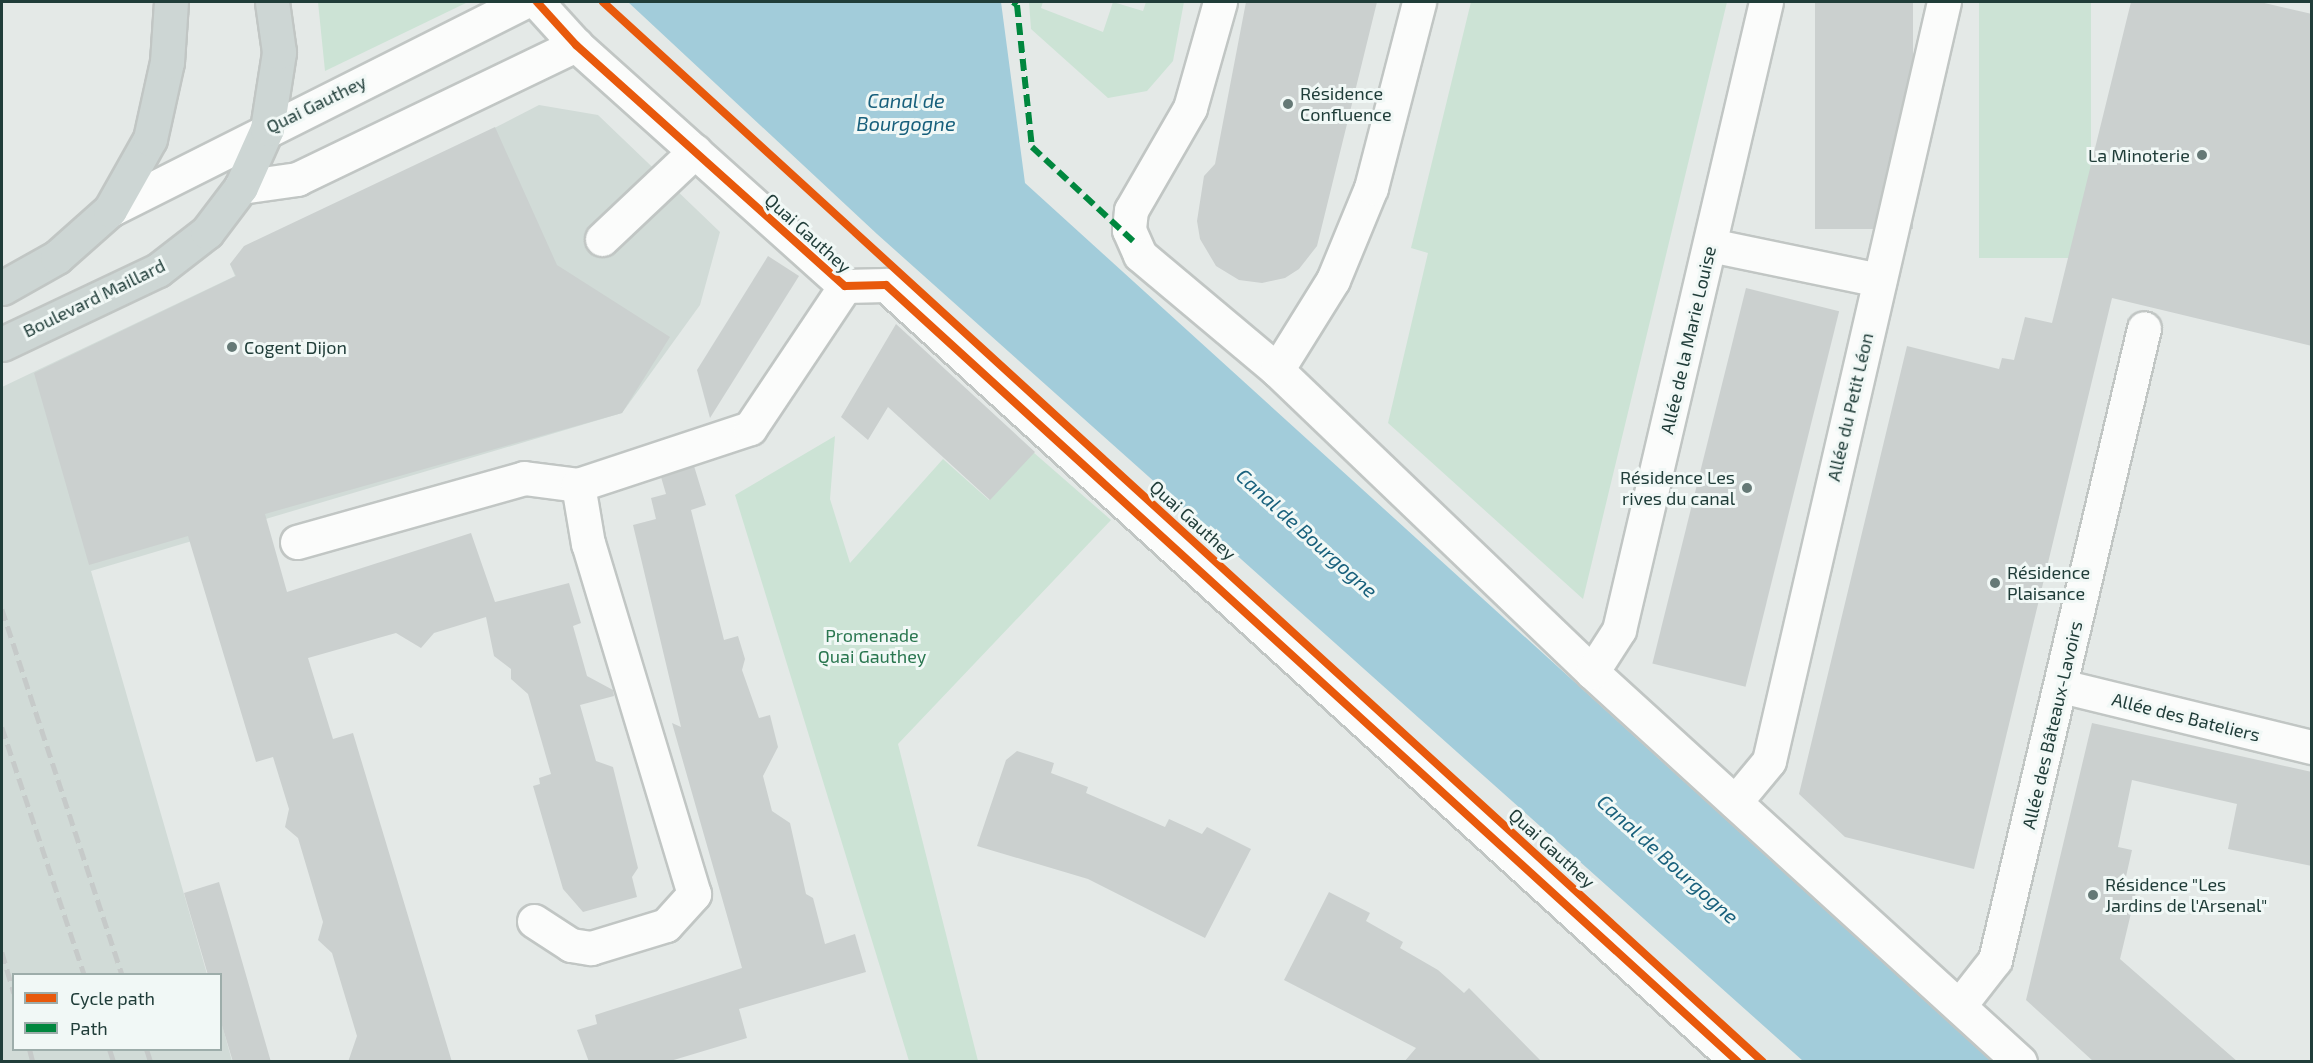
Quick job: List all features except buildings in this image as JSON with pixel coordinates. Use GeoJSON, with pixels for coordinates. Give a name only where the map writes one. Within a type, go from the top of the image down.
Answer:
{"type":"FeatureCollection","features":[{"type":"Feature","properties":{"kind":"main road"},"geometry":{"type":"LineString","coordinates":[[2,288],[57,257],[110,210],[150,139],[167,62],[171,2]]}},
{"type":"Feature","properties":{"kind":"main road","name":"Boulevard Maillard"},"geometry":{"type":"LineString","coordinates":[[6,341],[158,270],[207,232],[241,187],[267,129],[279,52],[272,2]]}},
{"type":"Feature","properties":{"kind":"street","name":"Quai Gauthey"},"geometry":{"type":"LineString","coordinates":[[110,210],[267,129],[524,2]]}},
{"type":"Feature","properties":{"kind":"street","name":"Quai Gauthey"},"geometry":{"type":"LineString","coordinates":[[537,2],[576,45],[845,286],[886,285],[1737,1062]]}},
{"type":"Feature","properties":{"kind":"street"},"geometry":{"type":"LineString","coordinates":[[1220,2],[1190,108],[1131,210],[1129,230],[1140,255],[1276,370],[1592,672],[2020,1062]]}},
{"type":"Feature","properties":{"kind":"street"},"geometry":{"type":"LineString","coordinates":[[1276,370],[1333,280],[1371,188],[1419,2]]}},
{"type":"Feature","properties":{"kind":"street","name":"Allée de la Marie Louise"},"geometry":{"type":"LineString","coordinates":[[1592,672],[1619,630],[1766,2]]}},
{"type":"Feature","properties":{"kind":"street","name":"Allée du Petit Léon"},"geometry":{"type":"LineString","coordinates":[[1736,802],[1768,761],[1944,2]]}},
{"type":"Feature","properties":{"kind":"street"},"geometry":{"type":"LineString","coordinates":[[241,187],[297,179],[576,45]]}},
{"type":"Feature","properties":{"kind":"street"},"geometry":{"type":"LineString","coordinates":[[602,239],[695,151]]}},
{"type":"Feature","properties":{"kind":"street"},"geometry":{"type":"LineString","coordinates":[[1710,244],[1879,280]]}},
{"type":"Feature","properties":{"kind":"street","name":"Quai Gauthey"},"geometry":{"type":"LineString","coordinates":[[578,485],[750,428],[845,286]]}},
{"type":"Feature","properties":{"kind":"street","name":"Allée des Bâteaux-Lavoirs"},"geometry":{"type":"LineString","coordinates":[[1959,1005],[1995,960],[2144,328]]}},
{"type":"Feature","properties":{"kind":"street"},"geometry":{"type":"LineString","coordinates":[[297,542],[524,478],[578,485],[588,544],[694,894],[666,925],[591,948],[571,945],[534,921]]}},
{"type":"Feature","properties":{"kind":"street","name":"Allée des Bateliers"},"geometry":{"type":"LineString","coordinates":[[2061,686],[2312,747]]}},
{"type":"Feature","properties":{"kind":"shaded area"},"geometry":{"type":"Polygon","coordinates":[[[539,105],[598,115],[720,232],[700,305],[622,413],[91,571],[207,973],[12,973],[12,1051],[222,1051],[222,1025],[232,1061],[2,1061],[2,387],[235,276],[230,264],[539,105]]]}},
{"type":"Feature","properties":{"kind":"green space"},"geometry":{"type":"Polygon","coordinates":[[[318,2],[468,2],[325,71],[318,2]]]}},
{"type":"Feature","properties":{"kind":"green space"},"geometry":{"type":"Polygon","coordinates":[[[1029,2],[1043,2],[1041,8],[1103,32],[1113,2],[1143,11],[1146,2],[1184,2],[1173,61],[1147,91],[1108,98],[1031,29],[1029,2]]]}},
{"type":"Feature","properties":{"kind":"green space"},"geometry":{"type":"Polygon","coordinates":[[[1471,2],[1727,2],[1583,599],[1388,423],[1428,253],[1411,248],[1471,2]]]}},
{"type":"Feature","properties":{"kind":"green space"},"geometry":{"type":"Polygon","coordinates":[[[1979,2],[2091,2],[2091,258],[1979,258],[1979,2]]]}},
{"type":"Feature","properties":{"kind":"green space","name":"Promenade Quai Gauthey"},"geometry":{"type":"Polygon","coordinates":[[[835,436],[830,499],[850,563],[943,459],[989,500],[1033,452],[1111,520],[898,744],[978,1061],[909,1061],[735,495],[835,436]]]}},
{"type":"Feature","properties":{"kind":"water","name":"Canal de Bourgogne"},"geometry":{"type":"Polygon","coordinates":[[[628,2],[1001,2],[1025,183],[1992,1061],[1803,1061],[877,234],[628,2]]]}},
{"type":"Feature","properties":{"kind":"railway"},"geometry":{"type":"LineString","coordinates":[[2,609],[122,973]]}},
{"type":"Feature","properties":{"kind":"railway"},"geometry":{"type":"LineString","coordinates":[[2,727],[84,973]]}},
{"type":"Feature","properties":{"kind":"railway"},"geometry":{"type":"LineString","coordinates":[[2,952],[12,986]]}},
{"type":"Feature","properties":{"kind":"railway"},"geometry":{"type":"LineString","coordinates":[[30,1051],[33,1062]]}},
{"type":"Feature","properties":{"kind":"railway"},"geometry":{"type":"LineString","coordinates":[[110,1051],[114,1062]]}},
{"type":"Feature","properties":{"kind":"railway"},"geometry":{"type":"LineString","coordinates":[[147,1051],[151,1062]]}},
{"type":"Feature","properties":{"kind":"marked path"},"geometry":{"type":"LineString","coordinates":[[1013,2],[1017,5],[1032,147],[1133,241]]}},
{"type":"Feature","properties":{"kind":"cycle path"},"geometry":{"type":"LineString","coordinates":[[537,2],[576,45],[845,286],[886,285],[1738,1062]]}},
{"type":"Feature","properties":{"kind":"cycle path"},"geometry":{"type":"LineString","coordinates":[[603,2],[1763,1062]]}},
{"type":"Feature","properties":{"kind":"place","name":"Résidence Confluence"},"geometry":{"type":"Point","coordinates":[1288,104]}},
{"type":"Feature","properties":{"kind":"place","name":"La Minoterie"},"geometry":{"type":"Point","coordinates":[2202,155]}},
{"type":"Feature","properties":{"kind":"place","name":"Cogent Dijon"},"geometry":{"type":"Point","coordinates":[232,347]}},
{"type":"Feature","properties":{"kind":"place","name":"Résidence Les rives du canal"},"geometry":{"type":"Point","coordinates":[1747,488]}},
{"type":"Feature","properties":{"kind":"place","name":"Résidence Plaisance"},"geometry":{"type":"Point","coordinates":[1995,583]}},
{"type":"Feature","properties":{"kind":"place","name":"Résidence \"Les Jardins de l'Arsenal\""},"geometry":{"type":"Point","coordinates":[2093,895]}}]}
